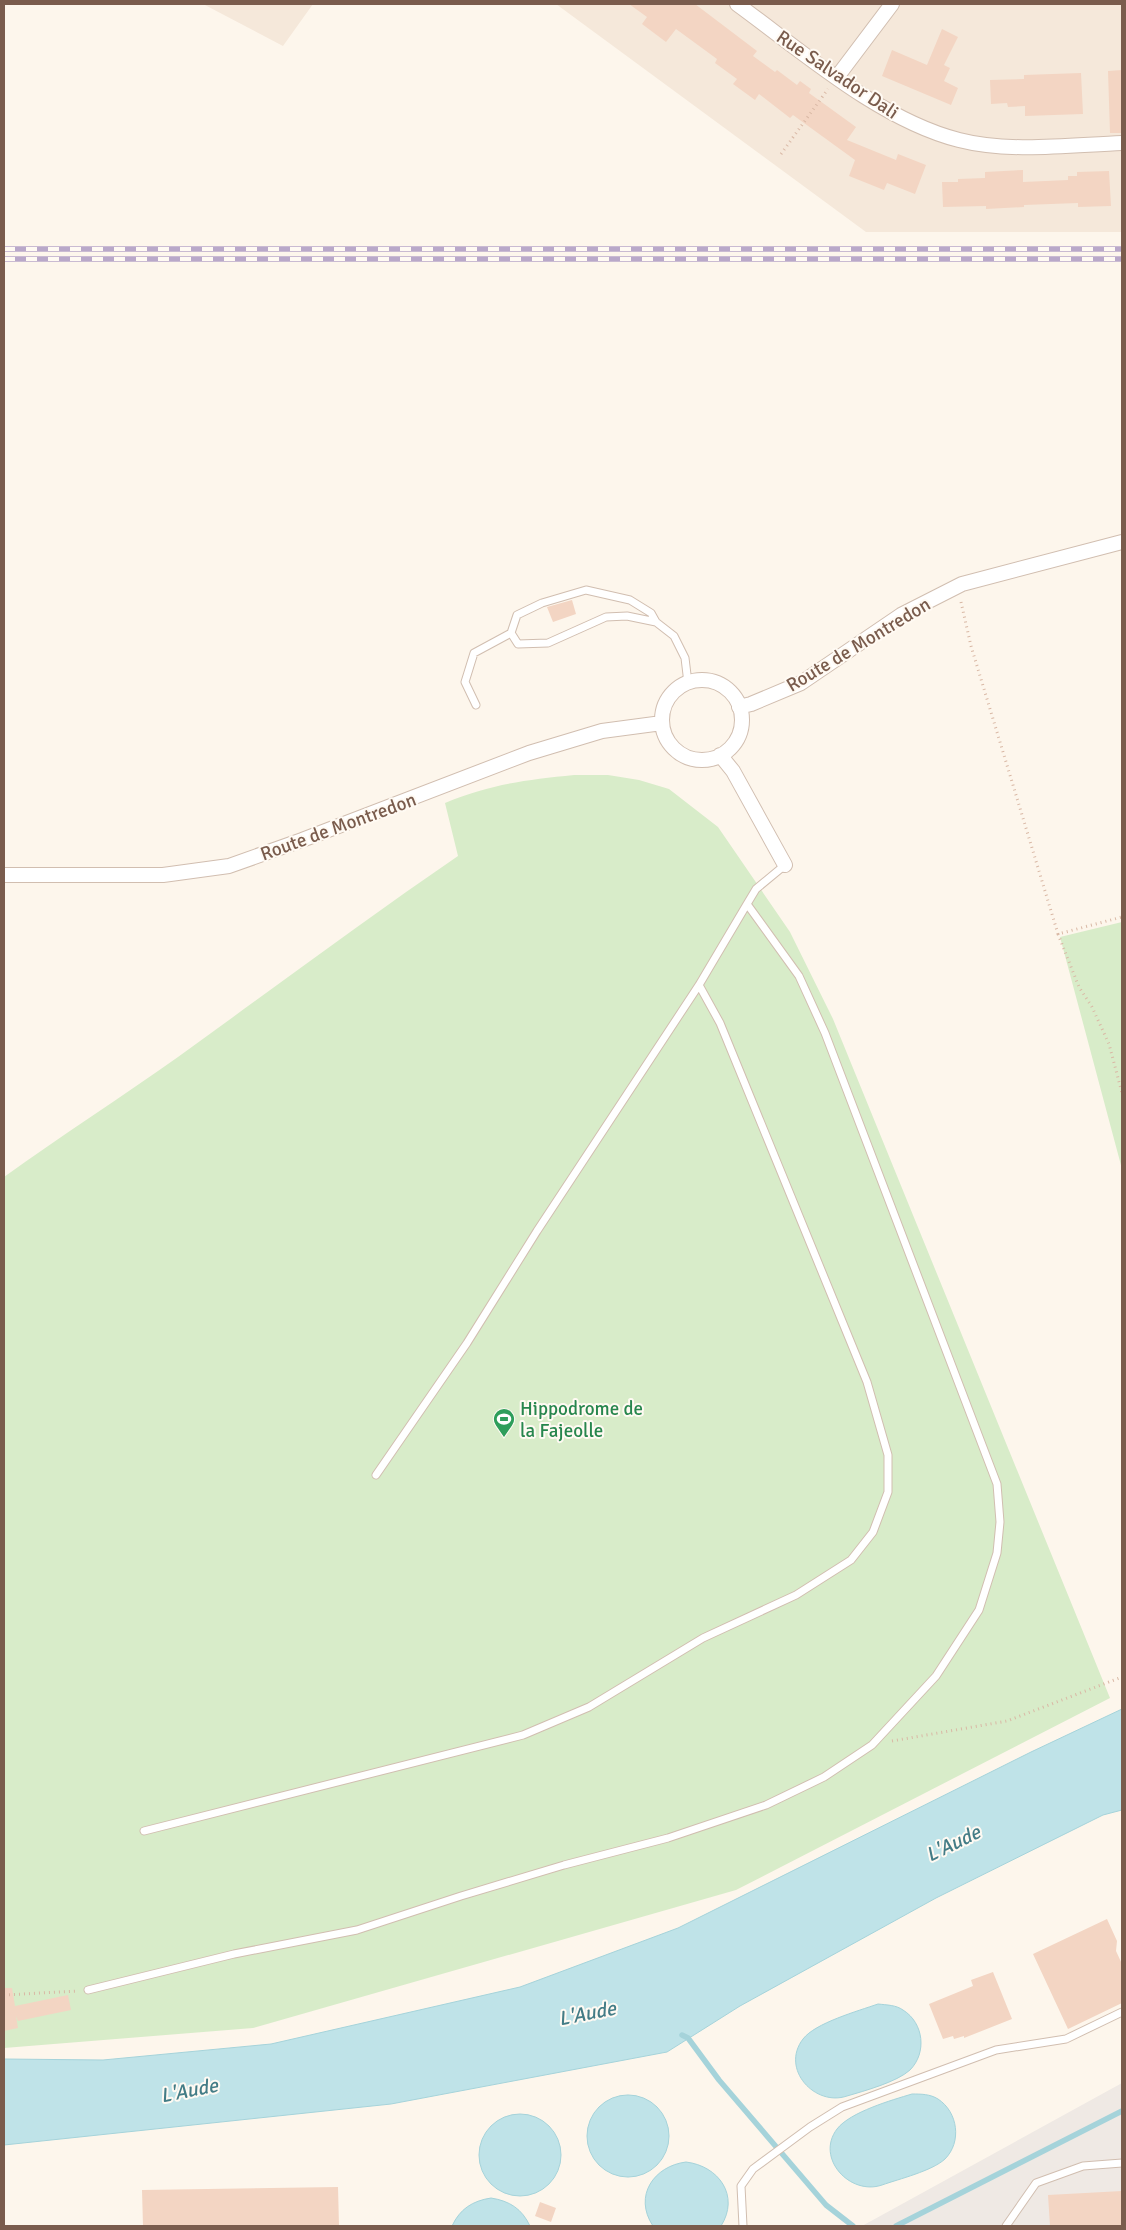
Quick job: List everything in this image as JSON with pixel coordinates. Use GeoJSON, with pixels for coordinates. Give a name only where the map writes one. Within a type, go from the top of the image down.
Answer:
{"type":"FeatureCollection","features":[{"type":"Feature","properties":{"kind":"street","name":"Rue Salvador Dali"},"geometry":{"type":"LineString","coordinates":[[737,4],[884,109],[921,128],[960,141],[1000,146],[1122,143]]}},
{"type":"Feature","properties":{"kind":"street"},"geometry":{"type":"LineString","coordinates":[[837,77],[892,4]]}},
{"type":"Feature","properties":{"kind":"street","name":"Route de Montredon"},"geometry":{"type":"LineString","coordinates":[[739,707],[751,704],[801,683],[901,615],[957,586],[1122,542]]}},
{"type":"Feature","properties":{"kind":"street"},"geometry":{"type":"LineString","coordinates":[[702,680],[723,686],[736,699],[739,707],[742,715],[739,735],[735,743],[720,755],[702,760],[684,755],[672,747],[664,732],[662,723],[663,709],[674,692],[688,682],[702,680]]}},
{"type":"Feature","properties":{"kind":"street","name":"Route de Montredon"},"geometry":{"type":"LineString","coordinates":[[4,875],[163,875],[229,866],[529,753],[602,731],[662,723]]}},
{"type":"Feature","properties":{"kind":"street"},"geometry":{"type":"LineString","coordinates":[[720,755],[733,771],[785,865]]}},
{"type":"Feature","properties":{"kind":"lane"},"geometry":{"type":"LineString","coordinates":[[476,705],[465,682],[474,653],[511,633],[518,615],[542,603],[586,590],[630,600],[651,614],[656,622],[674,636],[685,658],[688,682]]}},
{"type":"Feature","properties":{"kind":"lane"},"geometry":{"type":"LineString","coordinates":[[511,633],[518,644],[548,644],[606,617],[626,616],[656,622]]}},
{"type":"Feature","properties":{"kind":"lane"},"geometry":{"type":"LineString","coordinates":[[376,1475],[467,1343],[537,1231],[699,985],[756,889],[785,865]]}},
{"type":"Feature","properties":{"kind":"lane"},"geometry":{"type":"LineString","coordinates":[[88,1990],[234,1954],[357,1930],[461,1896],[668,1838],[766,1805],[824,1776],[872,1745],[936,1676],[978,1610],[997,1553],[1000,1522],[997,1484],[825,1033],[799,976],[747,904]]}},
{"type":"Feature","properties":{"kind":"lane"},"geometry":{"type":"LineString","coordinates":[[144,1831],[532,1731],[589,1707],[703,1638],[796,1595],[851,1560],[873,1532],[888,1492],[888,1455],[867,1382],[720,1023],[699,985]]}},
{"type":"Feature","properties":{"kind":"lane"},"geometry":{"type":"LineString","coordinates":[[743,2226],[741,2186],[754,2169],[810,2126],[842,2107],[996,2050],[1066,2039],[1122,2012]]}},
{"type":"Feature","properties":{"kind":"lane"},"geometry":{"type":"LineString","coordinates":[[1006,2226],[1036,2183],[1083,2166],[1122,2163]]}},
{"type":"Feature","properties":{"kind":"path"},"geometry":{"type":"LineString","coordinates":[[781,154],[837,77]]}},
{"type":"Feature","properties":{"kind":"path"},"geometry":{"type":"LineString","coordinates":[[957,586],[971,646],[1058,934],[1079,987],[1092,1007],[1109,1044],[1122,1092]]}},
{"type":"Feature","properties":{"kind":"path"},"geometry":{"type":"LineString","coordinates":[[1058,934],[1122,916]]}},
{"type":"Feature","properties":{"kind":"path"},"geometry":{"type":"LineString","coordinates":[[872,1745],[1007,1721],[1121,1678]]}},
{"type":"Feature","properties":{"kind":"path"},"geometry":{"type":"LineString","coordinates":[[4,1995],[88,1990]]}},
{"type":"Feature","properties":{"kind":"shaded area"},"geometry":{"type":"Polygon","coordinates":[[[203,4],[313,4],[283,46],[203,4]]]}},
{"type":"Feature","properties":{"kind":"shaded area"},"geometry":{"type":"Polygon","coordinates":[[[556,4],[1122,4],[1122,232],[866,232],[556,4]]]}},
{"type":"Feature","properties":{"kind":"shaded area"},"geometry":{"type":"Polygon","coordinates":[[[1122,2083],[1122,2226],[862,2226],[1122,2083]]]}},
{"type":"Feature","properties":{"kind":"green space","name":"Hippodrome de la Fajeolle"},"geometry":{"type":"Polygon","coordinates":[[[574,775],[608,775],[639,780],[669,789],[718,827],[790,932],[833,1019],[1110,1698],[736,1890],[253,2028],[4,2048],[4,1177],[178,1057],[352,930],[458,856],[445,803],[493,787],[574,775]]]}},
{"type":"Feature","properties":{"kind":"green space"},"geometry":{"type":"Polygon","coordinates":[[[1122,922],[1122,1169],[1060,937],[1122,922]]]}},
{"type":"Feature","properties":{"kind":"water","name":"L'Aude"},"geometry":{"type":"Polygon","coordinates":[[[1122,1709],[1122,1810],[1103,1815],[936,1898],[740,2006],[667,2052],[391,2104],[4,2145],[4,2059],[103,2060],[271,2044],[520,1987],[678,1928],[1031,1752],[1122,1709]]]}},
{"type":"Feature","properties":{"kind":"water"},"geometry":{"type":"Polygon","coordinates":[[[878,2004],[900,2008],[910,2016],[919,2030],[921,2047],[919,2055],[910,2070],[880,2086],[847,2096],[835,2098],[823,2096],[813,2091],[804,2083],[798,2073],[797,2051],[803,2039],[809,2033],[827,2023],[878,2004]]]}},
{"type":"Feature","properties":{"kind":"water"},"geometry":{"type":"Polygon","coordinates":[[[912,2094],[935,2097],[950,2111],[956,2136],[954,2144],[945,2159],[932,2167],[882,2185],[870,2187],[858,2185],[848,2180],[839,2172],[830,2152],[831,2140],[837,2129],[851,2117],[861,2112],[912,2094]]]}},
{"type":"Feature","properties":{"kind":"water"},"geometry":{"type":"Polygon","coordinates":[[[628,2095],[644,2098],[657,2107],[666,2120],[669,2136],[666,2152],[657,2165],[644,2174],[628,2177],[612,2174],[599,2165],[590,2152],[587,2136],[590,2120],[599,2107],[612,2098],[628,2095]]]}},
{"type":"Feature","properties":{"kind":"water"},"geometry":{"type":"Polygon","coordinates":[[[520,2114],[536,2117],[549,2126],[558,2139],[561,2155],[558,2171],[549,2184],[536,2193],[520,2196],[504,2193],[491,2184],[482,2171],[479,2155],[482,2139],[491,2126],[504,2117],[520,2114]]]}},
{"type":"Feature","properties":{"kind":"water"},"geometry":{"type":"Polygon","coordinates":[[[686,2162],[708,2169],[723,2184],[728,2204],[721,2226],[653,2226],[647,2215],[645,2204],[650,2184],[665,2169],[686,2162]]]}},
{"type":"Feature","properties":{"kind":"water"},"geometry":{"type":"Polygon","coordinates":[[[491,2198],[504,2201],[515,2207],[530,2226],[452,2226],[467,2207],[478,2201],[491,2198]]]}},
{"type":"Feature","properties":{"kind":"building"},"geometry":{"type":"Polygon","coordinates":[[[629,4],[695,4],[757,51],[753,56],[775,72],[777,70],[797,85],[800,81],[811,89],[809,93],[856,127],[847,140],[896,160],[898,154],[926,165],[915,194],[887,183],[884,190],[849,176],[855,160],[793,115],[790,118],[759,94],[755,100],[733,84],[737,79],[715,63],[717,59],[676,29],[666,42],[642,24],[647,17],[629,4]]]}},
{"type":"Feature","properties":{"kind":"building"},"geometry":{"type":"Polygon","coordinates":[[[942,29],[958,37],[944,65],[950,68],[944,81],[958,88],[951,105],[882,76],[892,50],[927,65],[942,29]]]}},
{"type":"Feature","properties":{"kind":"building"},"geometry":{"type":"Polygon","coordinates":[[[1122,70],[1122,133],[1110,133],[1108,71],[1122,70]]]}},
{"type":"Feature","properties":{"kind":"building"},"geometry":{"type":"Polygon","coordinates":[[[1081,73],[1083,114],[1025,116],[1025,106],[1008,107],[1007,103],[991,104],[990,80],[1024,79],[1024,75],[1081,73]]]}},
{"type":"Feature","properties":{"kind":"building"},"geometry":{"type":"Polygon","coordinates":[[[1023,170],[1023,182],[1068,180],[1068,176],[1077,176],[1077,172],[1109,171],[1111,206],[1078,207],[1078,203],[1024,205],[1024,207],[986,209],[986,206],[943,207],[942,182],[958,182],[958,179],[985,178],[985,172],[1023,170]]]}},
{"type":"Feature","properties":{"kind":"building"},"geometry":{"type":"Polygon","coordinates":[[[572,600],[576,614],[553,622],[547,607],[572,600]]]}},
{"type":"Feature","properties":{"kind":"building"},"geometry":{"type":"Polygon","coordinates":[[[1107,1919],[1117,1941],[1116,1951],[1122,1964],[1122,2003],[1068,2029],[1033,1954],[1107,1919]]]}},
{"type":"Feature","properties":{"kind":"building"},"geometry":{"type":"Polygon","coordinates":[[[993,1972],[1012,2019],[964,2038],[964,2036],[954,2039],[953,2036],[943,2039],[929,2004],[973,1986],[971,1980],[993,1972]]]}},
{"type":"Feature","properties":{"kind":"building"},"geometry":{"type":"Polygon","coordinates":[[[4,1988],[12,1988],[15,2006],[68,1995],[71,2010],[18,2021],[16,2016],[18,2028],[4,2031],[4,1988]]]}},
{"type":"Feature","properties":{"kind":"building"},"geometry":{"type":"Polygon","coordinates":[[[338,2187],[339,2226],[143,2226],[142,2190],[338,2187]]]}},
{"type":"Feature","properties":{"kind":"building"},"geometry":{"type":"Polygon","coordinates":[[[1122,2191],[1122,2226],[1050,2226],[1048,2195],[1122,2191]]]}},
{"type":"Feature","properties":{"kind":"building"},"geometry":{"type":"Polygon","coordinates":[[[540,2202],[556,2208],[551,2222],[535,2216],[540,2202]]]}},
{"type":"Feature","properties":{"kind":"waterway"},"geometry":{"type":"LineString","coordinates":[[682,2035],[688,2038],[719,2080],[826,2205],[853,2226]]}},
{"type":"Feature","properties":{"kind":"waterway"},"geometry":{"type":"LineString","coordinates":[[896,2226],[1122,2111]]}},
{"type":"Feature","properties":{"kind":"railway"},"geometry":{"type":"LineString","coordinates":[[4,249],[1122,249]]}},
{"type":"Feature","properties":{"kind":"railway"},"geometry":{"type":"LineString","coordinates":[[4,259],[1122,259]]}},
{"type":"Feature","properties":{"kind":"place","name":"Hippodrome de la Fajeolle"},"geometry":{"type":"Point","coordinates":[504,1438]}}]}
